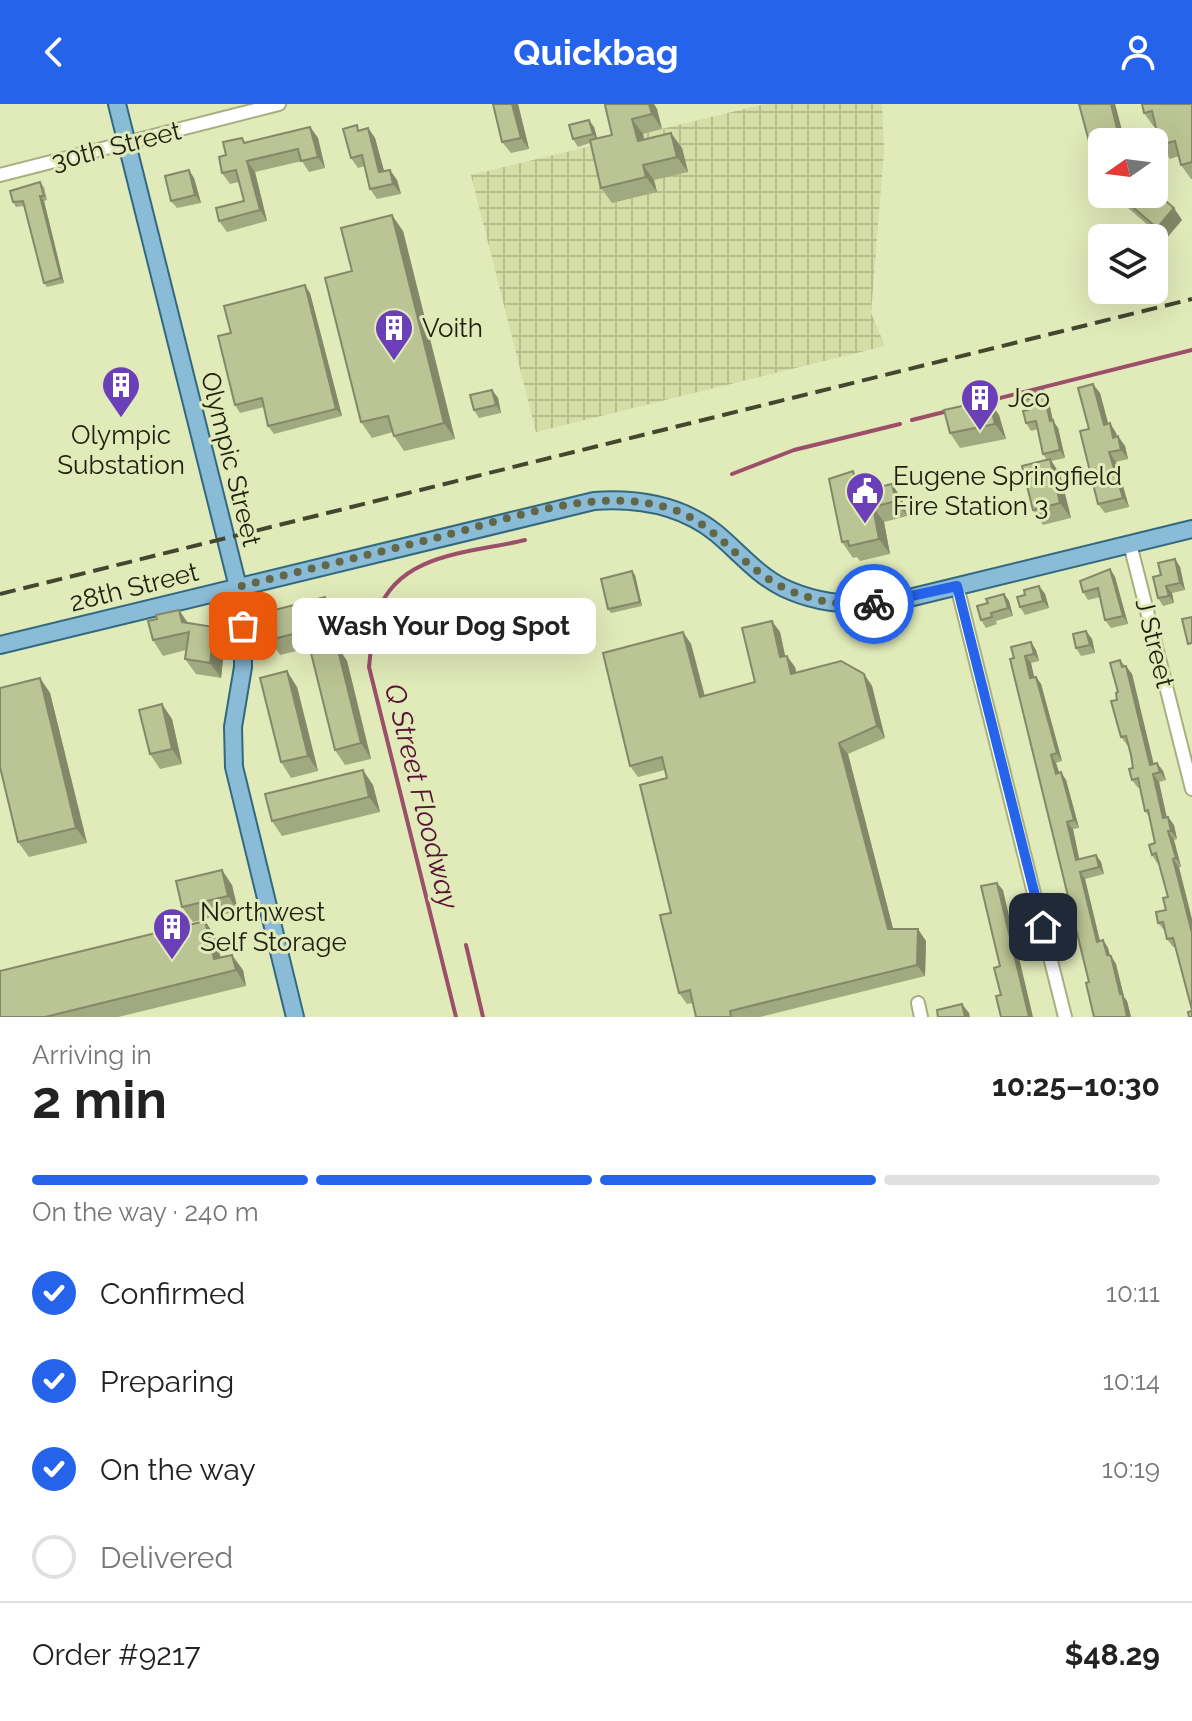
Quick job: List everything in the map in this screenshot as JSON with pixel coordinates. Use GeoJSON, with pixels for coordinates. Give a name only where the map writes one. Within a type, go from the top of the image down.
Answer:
{"type":"FeatureCollection","features":[{"type":"Feature","properties":{"kind":"main road","name":"Olympic Street"},"geometry":{"type":"LineString","coordinates":[[117,104],[238,587],[243,626],[243,667],[233,727],[234,767],[295,1017]]}},
{"type":"Feature","properties":{"kind":"main road","name":"28th Street"},"geometry":{"type":"LineString","coordinates":[[0,645],[562,507],[620,499],[668,507],[693,518],[715,532],[763,575],[783,588],[827,602],[882,604],[1192,529]]}},
{"type":"Feature","properties":{"kind":"street","name":"30th Street"},"geometry":{"type":"LineString","coordinates":[[0,175],[279,104]]}},
{"type":"Feature","properties":{"kind":"street","name":"J Street"},"geometry":{"type":"LineString","coordinates":[[1130,544],[1192,789]]}},
{"type":"Feature","properties":{"kind":"street"},"geometry":{"type":"LineString","coordinates":[[957,586],[1065,1017]]}},
{"type":"Feature","properties":{"kind":"street"},"geometry":{"type":"LineString","coordinates":[[918,1003],[921,1017]]}},
{"type":"Feature","properties":{"kind":"shaded area"},"geometry":{"type":"Polygon","coordinates":[[[765,104],[882,104],[884,151],[871,313],[885,346],[536,432],[471,175],[765,104]]]}},
{"type":"Feature","properties":{"kind":"building"},"geometry":{"type":"Polygon","coordinates":[[[493,104],[512,104],[521,138],[502,142],[493,104]]]}},
{"type":"Feature","properties":{"kind":"building"},"geometry":{"type":"Polygon","coordinates":[[[607,104],[649,104],[652,114],[632,119],[638,141],[671,133],[677,157],[643,165],[646,177],[601,188],[590,140],[612,135],[607,104]]]}},
{"type":"Feature","properties":{"kind":"building"},"geometry":{"type":"Polygon","coordinates":[[[1079,104],[1111,104],[1117,128],[1088,128],[1088,138],[1079,104]]]}},
{"type":"Feature","properties":{"kind":"building"},"geometry":{"type":"Polygon","coordinates":[[[1142,104],[1192,104],[1192,162],[1181,165],[1175,141],[1168,143],[1168,128],[1156,128],[1152,111],[1144,113],[1142,104]]]}},
{"type":"Feature","properties":{"kind":"building"},"geometry":{"type":"Polygon","coordinates":[[[589,120],[593,134],[573,139],[569,125],[589,120]]]}},
{"type":"Feature","properties":{"kind":"building"},"geometry":{"type":"Polygon","coordinates":[[[357,125],[358,131],[368,128],[379,172],[390,170],[393,184],[370,189],[362,155],[351,158],[343,129],[357,125]]]}},
{"type":"Feature","properties":{"kind":"building"},"geometry":{"type":"Polygon","coordinates":[[[310,127],[318,157],[301,161],[298,149],[247,161],[260,210],[219,221],[216,208],[244,201],[236,170],[222,173],[219,157],[226,155],[223,142],[242,138],[244,143],[310,127]]]}},
{"type":"Feature","properties":{"kind":"building"},"geometry":{"type":"Polygon","coordinates":[[[189,170],[195,195],[171,201],[165,176],[189,170]]]}},
{"type":"Feature","properties":{"kind":"building"},"geometry":{"type":"Polygon","coordinates":[[[40,182],[44,196],[40,196],[61,278],[44,283],[23,201],[13,202],[10,191],[40,182]]]}},
{"type":"Feature","properties":{"kind":"building"},"geometry":{"type":"Polygon","coordinates":[[[1168,203],[1174,208],[1160,224],[1152,224],[1134,208],[1168,208],[1168,203]]]}},
{"type":"Feature","properties":{"kind":"building","name":"Voith"},"geometry":{"type":"Polygon","coordinates":[[[392,215],[444,423],[394,436],[388,416],[361,422],[325,278],[352,271],[341,228],[392,215]]]}},
{"type":"Feature","properties":{"kind":"building"},"geometry":{"type":"Polygon","coordinates":[[[305,285],[336,409],[268,426],[262,398],[235,405],[218,336],[231,333],[224,306],[305,285]]]}},
{"type":"Feature","properties":{"kind":"building"},"geometry":{"type":"Polygon","coordinates":[[[1093,384],[1104,425],[1110,423],[1113,438],[1118,436],[1121,450],[1109,452],[1123,498],[1098,504],[1080,431],[1089,429],[1078,388],[1093,384]]]}},
{"type":"Feature","properties":{"kind":"building"},"geometry":{"type":"Polygon","coordinates":[[[492,390],[496,405],[474,410],[470,395],[492,390]]]}},
{"type":"Feature","properties":{"kind":"building"},"geometry":{"type":"Polygon","coordinates":[[[1043,390],[1060,450],[1043,454],[1036,421],[1026,423],[1023,411],[1028,410],[1026,400],[1032,398],[1031,393],[1043,390]]]}},
{"type":"Feature","properties":{"kind":"building"},"geometry":{"type":"Polygon","coordinates":[[[989,400],[995,424],[950,433],[944,410],[989,400]]]}},
{"type":"Feature","properties":{"kind":"building"},"geometry":{"type":"Polygon","coordinates":[[[1050,459],[1060,503],[1033,510],[1022,466],[1050,459]]]}},
{"type":"Feature","properties":{"kind":"building"},"geometry":{"type":"Polygon","coordinates":[[[853,471],[858,492],[892,484],[896,501],[873,507],[879,539],[849,546],[848,541],[842,542],[829,479],[853,471]]]}},
{"type":"Feature","properties":{"kind":"building"},"geometry":{"type":"Polygon","coordinates":[[[1175,559],[1180,583],[1166,586],[1169,596],[1158,598],[1153,577],[1161,575],[1158,563],[1175,559]]]}},
{"type":"Feature","properties":{"kind":"building"},"geometry":{"type":"Polygon","coordinates":[[[1110,569],[1123,616],[1105,620],[1098,588],[1083,592],[1080,581],[1110,569]]]}},
{"type":"Feature","properties":{"kind":"building"},"geometry":{"type":"Polygon","coordinates":[[[632,571],[640,602],[608,609],[601,579],[632,571]]]}},
{"type":"Feature","properties":{"kind":"building"},"geometry":{"type":"Polygon","coordinates":[[[1039,586],[1043,601],[1020,607],[1017,597],[1025,595],[1024,590],[1039,586]]]}},
{"type":"Feature","properties":{"kind":"building"},"geometry":{"type":"Polygon","coordinates":[[[1004,594],[1008,608],[981,620],[977,606],[988,603],[986,599],[1004,594]]]}},
{"type":"Feature","properties":{"kind":"building"},"geometry":{"type":"Polygon","coordinates":[[[325,597],[331,624],[270,640],[263,613],[325,597]]]}},
{"type":"Feature","properties":{"kind":"building"},"geometry":{"type":"Polygon","coordinates":[[[179,610],[182,622],[214,627],[210,663],[185,659],[189,632],[153,640],[148,621],[157,619],[156,615],[179,610]]]}},
{"type":"Feature","properties":{"kind":"building"},"geometry":{"type":"Polygon","coordinates":[[[1192,617],[1192,643],[1188,644],[1182,619],[1192,617]]]}},
{"type":"Feature","properties":{"kind":"building"},"geometry":{"type":"Polygon","coordinates":[[[772,621],[780,657],[787,656],[791,674],[841,661],[864,674],[877,726],[839,743],[888,929],[918,929],[917,965],[730,1011],[731,1017],[696,1017],[690,990],[679,993],[660,915],[671,913],[640,785],[667,778],[662,757],[630,766],[603,653],[683,632],[700,697],[755,682],[742,628],[772,621]]]}},
{"type":"Feature","properties":{"kind":"building"},"geometry":{"type":"Polygon","coordinates":[[[1086,631],[1090,645],[1076,648],[1073,634],[1086,631]]]}},
{"type":"Feature","properties":{"kind":"building"},"geometry":{"type":"Polygon","coordinates":[[[1031,642],[1034,654],[1025,656],[1030,678],[1036,677],[1057,753],[1051,755],[1056,774],[1061,772],[1074,820],[1067,822],[1076,860],[1096,855],[1099,867],[1080,872],[1097,942],[1103,940],[1107,955],[1111,956],[1127,1017],[1094,1017],[1086,983],[1089,982],[1010,659],[1014,658],[1011,647],[1031,642]]]}},
{"type":"Feature","properties":{"kind":"building"},"geometry":{"type":"Polygon","coordinates":[[[337,646],[361,743],[335,750],[311,653],[337,646]]]}},
{"type":"Feature","properties":{"kind":"building"},"geometry":{"type":"Polygon","coordinates":[[[1120,660],[1122,667],[1126,666],[1150,765],[1157,763],[1160,772],[1153,774],[1163,818],[1168,817],[1171,831],[1168,831],[1176,858],[1173,859],[1192,933],[1192,1010],[1173,938],[1167,939],[1163,922],[1158,923],[1156,912],[1166,910],[1163,898],[1168,897],[1156,853],[1152,855],[1149,845],[1155,843],[1148,810],[1145,811],[1138,778],[1132,780],[1129,769],[1133,768],[1126,736],[1121,737],[1111,701],[1117,700],[1118,692],[1110,663],[1120,660]]]}},
{"type":"Feature","properties":{"kind":"building"},"geometry":{"type":"Polygon","coordinates":[[[287,671],[308,756],[281,762],[260,678],[287,671]]]}},
{"type":"Feature","properties":{"kind":"building"},"geometry":{"type":"Polygon","coordinates":[[[40,678],[76,828],[18,842],[0,767],[0,688],[40,678]]]}},
{"type":"Feature","properties":{"kind":"building"},"geometry":{"type":"Polygon","coordinates":[[[162,704],[172,749],[150,754],[139,710],[162,704]]]}},
{"type":"Feature","properties":{"kind":"building"},"geometry":{"type":"Polygon","coordinates":[[[363,770],[369,797],[272,821],[265,794],[363,770]]]}},
{"type":"Feature","properties":{"kind":"building"},"geometry":{"type":"Polygon","coordinates":[[[222,870],[228,896],[182,907],[176,881],[222,870]]]}},
{"type":"Feature","properties":{"kind":"building"},"geometry":{"type":"Polygon","coordinates":[[[997,883],[1029,1017],[1001,1017],[996,996],[1001,995],[994,968],[1000,966],[981,886],[997,883]]]}},
{"type":"Feature","properties":{"kind":"building"},"geometry":{"type":"Polygon","coordinates":[[[205,921],[214,959],[232,955],[236,970],[45,1017],[0,1017],[0,971],[205,921]]]}},
{"type":"Feature","properties":{"kind":"building"},"geometry":{"type":"Polygon","coordinates":[[[962,1004],[965,1017],[938,1017],[937,1010],[962,1004]]]}},
{"type":"Feature","properties":{"kind":"waterway","name":"Q Street Floodway"},"geometry":{"type":"LineString","coordinates":[[912,420],[1192,350]]}},
{"type":"Feature","properties":{"kind":"waterway","name":"Q Street Floodway"},"geometry":{"type":"LineString","coordinates":[[732,474],[794,450],[900,424]]}},
{"type":"Feature","properties":{"kind":"waterway","name":"Q Street Floodway"},"geometry":{"type":"LineString","coordinates":[[456,1017],[369,667],[374,626],[388,592],[420,566],[440,558],[525,540]]}},
{"type":"Feature","properties":{"kind":"waterway"},"geometry":{"type":"LineString","coordinates":[[466,945],[483,1017]]}},
{"type":"Feature","properties":{"kind":"railway"},"geometry":{"type":"LineString","coordinates":[[0,594],[1192,299]]}},
{"type":"Feature","properties":{"kind":"way so far"},"geometry":{"type":"LineString","coordinates":[[243,626],[238,587],[562,507],[620,499],[668,507],[693,518],[715,532],[763,575],[783,588],[827,602],[874,604]]}},
{"type":"Feature","properties":{"kind":"place","name":"Voith"},"geometry":{"type":"Point","coordinates":[394,362]}},
{"type":"Feature","properties":{"kind":"place","name":"Olympic Substation"},"geometry":{"type":"Point","coordinates":[121,419]}},
{"type":"Feature","properties":{"kind":"place","name":"Jco"},"geometry":{"type":"Point","coordinates":[980,432]}},
{"type":"Feature","properties":{"kind":"place","name":"Eugene Springfield Fire Station 3"},"geometry":{"type":"Point","coordinates":[865,525]}},
{"type":"Feature","properties":{"kind":"place","name":"Wash Your Dog Spot"},"geometry":{"type":"Point","coordinates":[243,626]}},
{"type":"Feature","properties":{"kind":"place","name":"Northwest Self Storage"},"geometry":{"type":"Point","coordinates":[172,961]}},
{"type":"Feature","properties":{"kind":"route"},"geometry":{"type":"LineString","coordinates":[[874,604],[957,586],[1043,927]]}}]}
